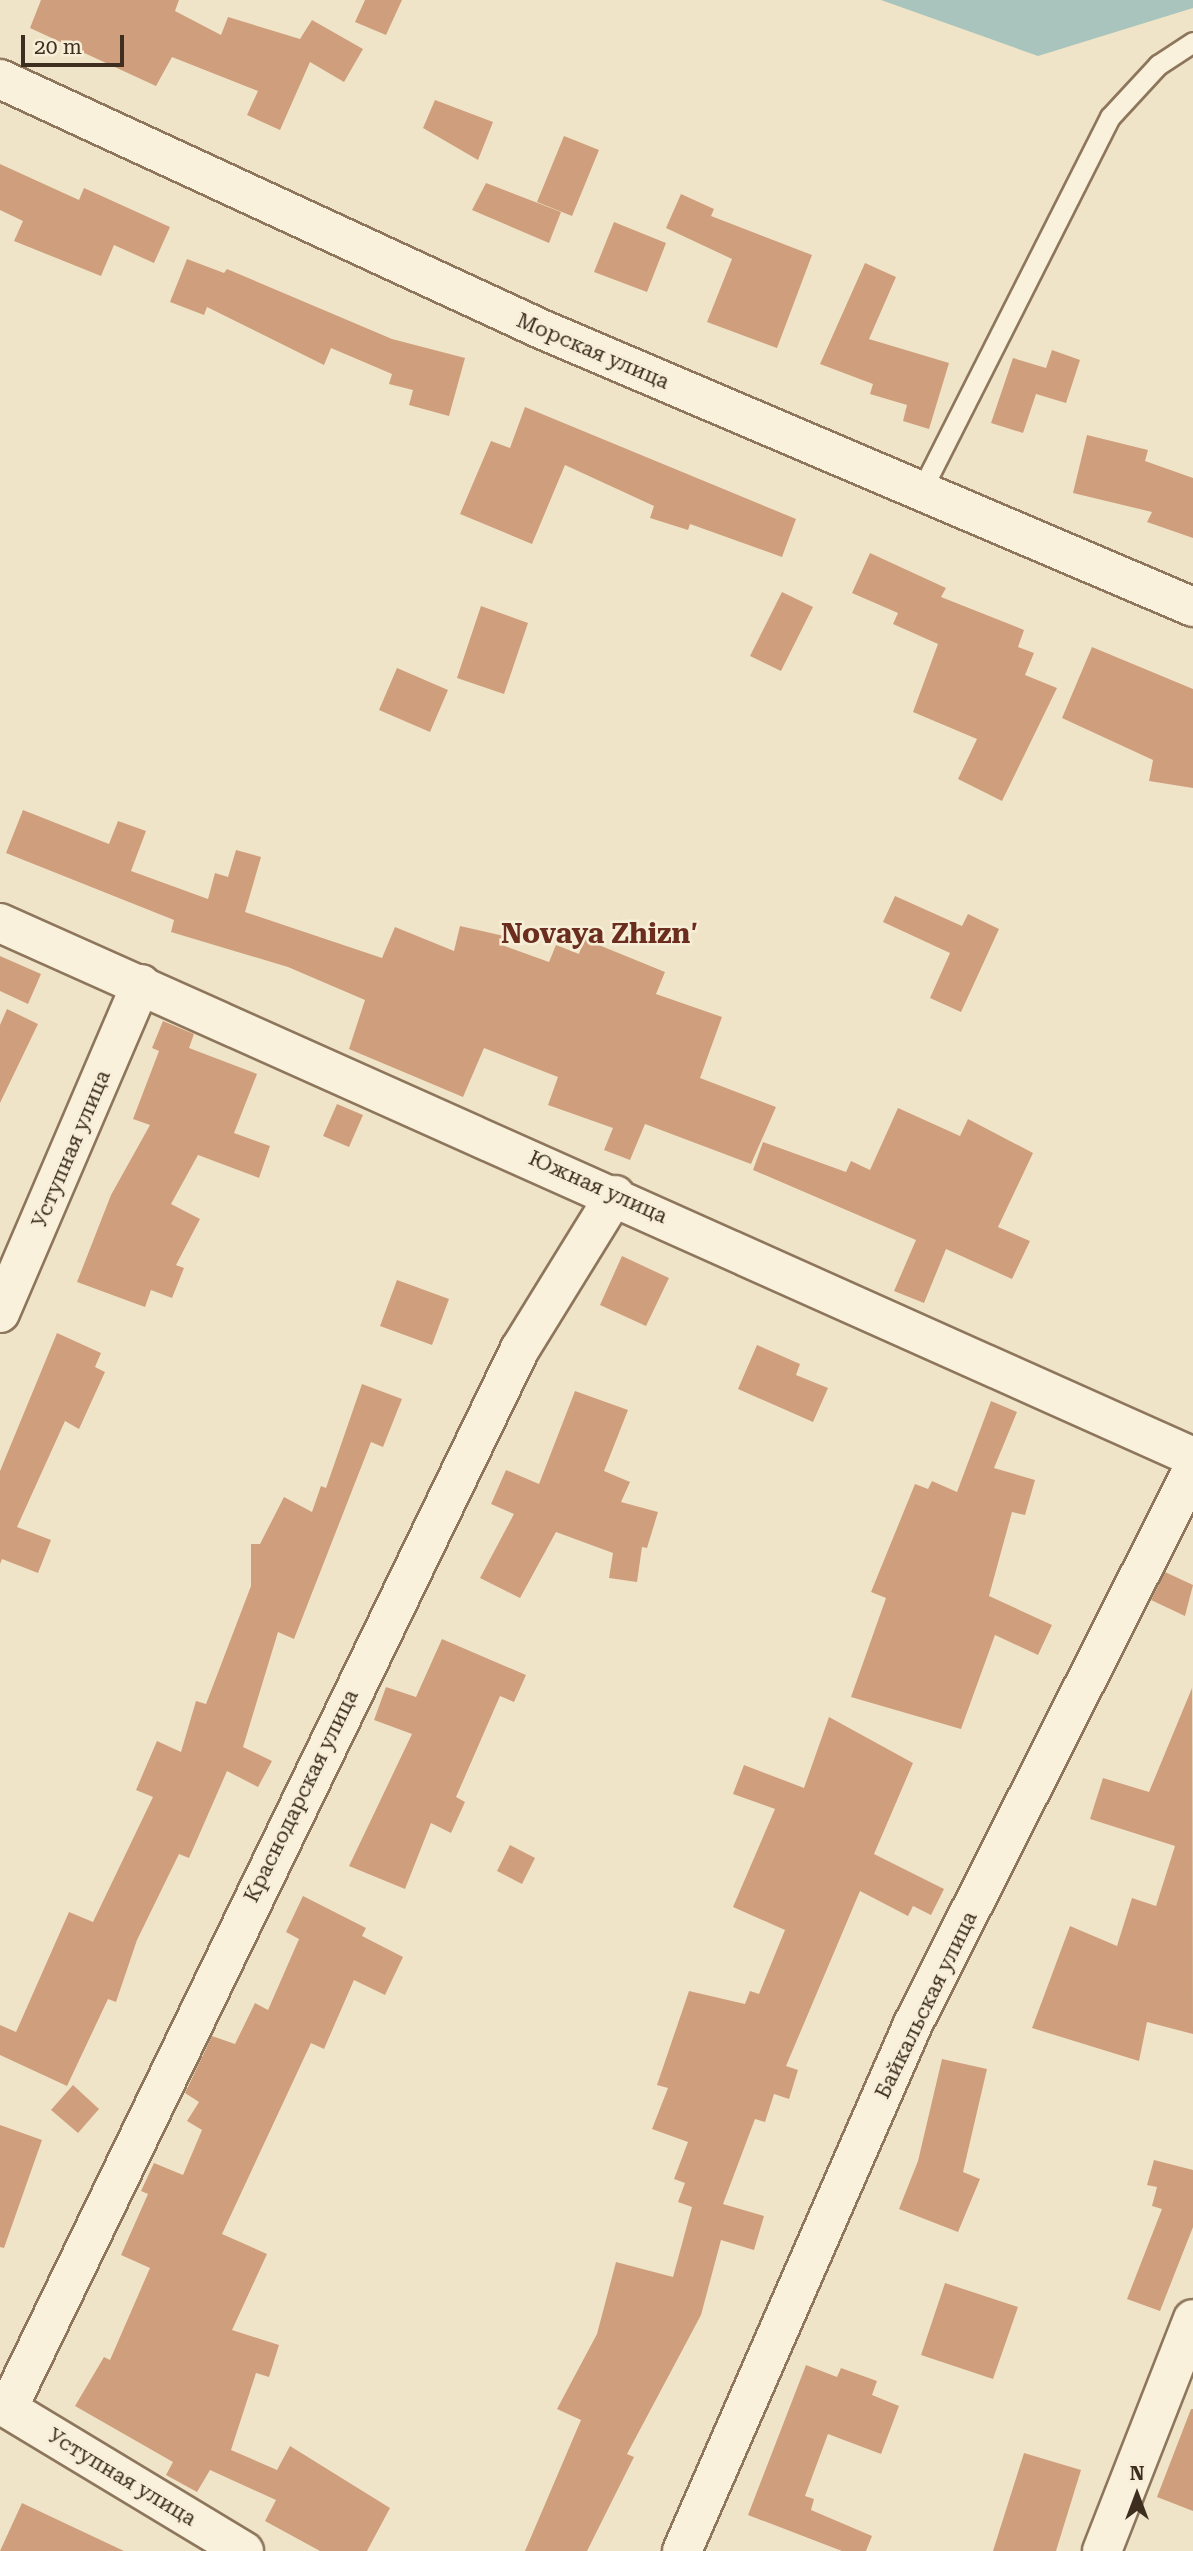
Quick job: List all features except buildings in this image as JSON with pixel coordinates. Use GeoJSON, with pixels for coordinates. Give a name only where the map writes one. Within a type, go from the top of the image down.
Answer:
{"type":"FeatureCollection","features":[{"type":"Feature","properties":{"kind":"street","name":"Морская улица"},"geometry":{"type":"LineString","coordinates":[[0,79],[541,329],[1193,607]]}},
{"type":"Feature","properties":{"kind":"street","name":"Южная улица"},"geometry":{"type":"LineString","coordinates":[[0,923],[615,1195],[1193,1457]]}},
{"type":"Feature","properties":{"kind":"street","name":"Уступная улица"},"geometry":{"type":"LineString","coordinates":[[0,1313],[141,984]]}},
{"type":"Feature","properties":{"kind":"street","name":"Краснодарская улица"},"geometry":{"type":"LineString","coordinates":[[4,2406],[520,1349],[615,1195]]}},
{"type":"Feature","properties":{"kind":"street","name":"Байкальская улица"},"geometry":{"type":"LineString","coordinates":[[682,2551],[914,2024],[1193,1469]]}},
{"type":"Feature","properties":{"kind":"street"},"geometry":{"type":"LineString","coordinates":[[1102,2551],[1193,2319]]}},
{"type":"Feature","properties":{"kind":"street","name":"Уступная улица"},"geometry":{"type":"LineString","coordinates":[[4,2406],[244,2551]]}},
{"type":"Feature","properties":{"kind":"lane"},"geometry":{"type":"LineString","coordinates":[[921,491],[1110,117],[1158,65],[1193,42]]}},
{"type":"Feature","properties":{"kind":"water"},"geometry":{"type":"Polygon","coordinates":[[[881,0],[1193,0],[1193,8],[1038,56],[881,0]]]}},
{"type":"Feature","properties":{"kind":"district","name":"Novaya Zhiznʹ"},"geometry":{"type":"Point","coordinates":[599,934]}}]}
